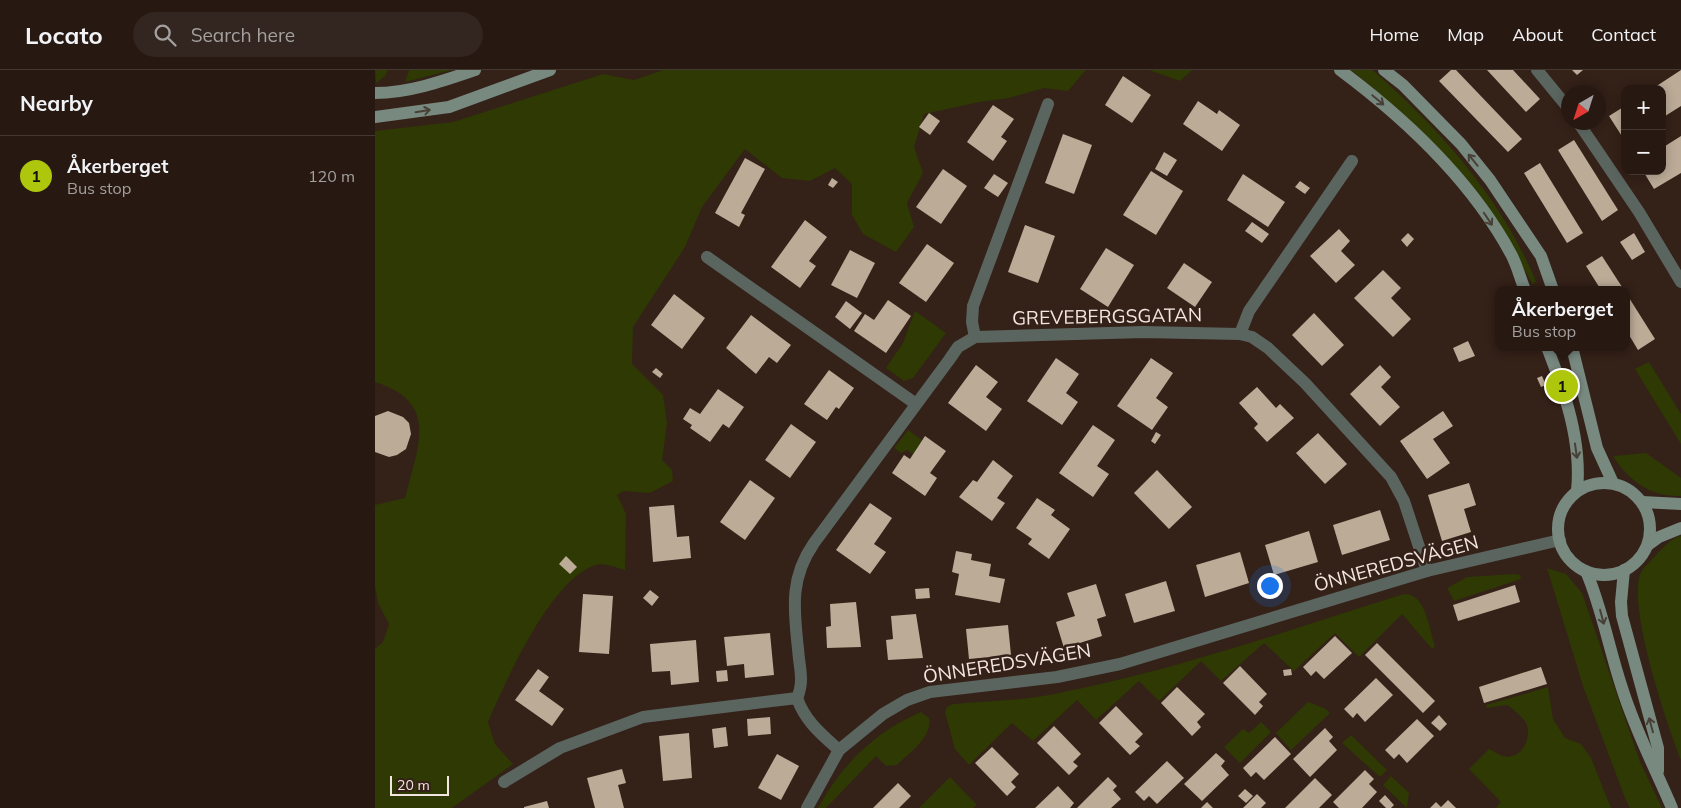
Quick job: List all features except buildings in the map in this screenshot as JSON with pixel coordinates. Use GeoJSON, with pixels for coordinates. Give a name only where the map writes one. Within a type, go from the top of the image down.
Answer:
{"type":"FeatureCollection","features":[{"type":"Feature","properties":{"kind":"street"},"geometry":{"type":"LineString","coordinates":[[375,93],[391,93],[439,82],[475,70]]}},
{"type":"Feature","properties":{"kind":"street"},"geometry":{"type":"LineString","coordinates":[[375,117],[449,107],[550,70]]}},
{"type":"Feature","properties":{"kind":"street"},"geometry":{"type":"LineString","coordinates":[[1340,70],[1404,122],[1431,148],[1470,193],[1511,255],[1523,286]]}},
{"type":"Feature","properties":{"kind":"street"},"geometry":{"type":"LineString","coordinates":[[1385,70],[1403,85],[1461,144],[1490,180],[1541,256],[1552,286]]}},
{"type":"Feature","properties":{"kind":"street"},"geometry":{"type":"LineString","coordinates":[[1537,70],[1561,99]]}},
{"type":"Feature","properties":{"kind":"street"},"geometry":{"type":"LineString","coordinates":[[807,808],[839,750],[811,725],[802,712],[797,698],[802,681],[794,598],[799,569],[811,548],[958,347],[975,337],[972,322],[973,306],[1048,104]]}},
{"type":"Feature","properties":{"kind":"street"},"geometry":{"type":"LineString","coordinates":[[1583,130],[1639,212],[1681,282]]}},
{"type":"Feature","properties":{"kind":"street"},"geometry":{"type":"LineString","coordinates":[[1240,334],[1249,311],[1352,161]]}},
{"type":"Feature","properties":{"kind":"street"},"geometry":{"type":"LineString","coordinates":[[707,257],[916,404]]}},
{"type":"Feature","properties":{"kind":"street","name":"GREVEBERGSGATAN"},"geometry":{"type":"LineString","coordinates":[[975,337],[1143,332],[1240,334],[1252,337],[1268,348],[1305,383],[1391,477],[1404,501],[1427,571]]}},
{"type":"Feature","properties":{"kind":"street"},"geometry":{"type":"LineString","coordinates":[[1548,351],[1569,413],[1577,453],[1577,491]]}},
{"type":"Feature","properties":{"kind":"street"},"geometry":{"type":"LineString","coordinates":[[1573,351],[1597,448],[1613,483]]}},
{"type":"Feature","properties":{"kind":"street"},"geometry":{"type":"LineString","coordinates":[[1648,545],[1650,524],[1642,502],[1628,489],[1613,483],[1597,483],[1577,491],[1569,499],[1559,518],[1559,540],[1569,558],[1586,571],[1607,575],[1624,570],[1636,562],[1648,545],[1659,537],[1681,528]]}},
{"type":"Feature","properties":{"kind":"street"},"geometry":{"type":"LineString","coordinates":[[1642,502],[1681,504]]}},
{"type":"Feature","properties":{"kind":"street","name":"ÖNNEREDSVÄGEN"},"geometry":{"type":"LineString","coordinates":[[839,750],[883,714],[907,700],[930,692],[1057,677],[1120,664],[1427,571],[1559,540]]}},
{"type":"Feature","properties":{"kind":"street"},"geometry":{"type":"LineString","coordinates":[[1624,570],[1621,602],[1622,616],[1657,748],[1658,773]]}},
{"type":"Feature","properties":{"kind":"street"},"geometry":{"type":"LineString","coordinates":[[1586,571],[1596,594],[1622,688],[1636,729],[1658,773],[1672,808]]}},
{"type":"Feature","properties":{"kind":"street"},"geometry":{"type":"LineString","coordinates":[[504,782],[560,748],[643,717],[797,698]]}},
{"type":"Feature","properties":{"kind":"green space"},"geometry":{"type":"Polygon","coordinates":[[[375,70],[388,70],[385,76],[376,83],[375,70]]]}},
{"type":"Feature","properties":{"kind":"green space"},"geometry":{"type":"Polygon","coordinates":[[[409,70],[452,70],[405,82],[409,70]]]}},
{"type":"Feature","properties":{"kind":"green space"},"geometry":{"type":"Polygon","coordinates":[[[663,70],[1086,70],[1068,91],[1044,88],[1009,98],[979,102],[924,114],[914,147],[923,173],[907,203],[914,227],[896,252],[863,234],[852,215],[852,184],[835,168],[810,181],[782,178],[745,149],[702,207],[685,247],[633,327],[632,364],[663,395],[667,423],[662,460],[672,470],[673,481],[650,493],[624,491],[617,495],[626,514],[625,570],[599,564],[579,574],[563,589],[532,633],[506,682],[488,722],[495,744],[513,764],[452,808],[375,808],[375,649],[383,642],[389,624],[378,603],[375,586],[375,505],[405,498],[415,462],[419,429],[417,415],[409,402],[396,391],[375,382],[375,131],[453,122],[603,74],[634,80],[663,70]]]}},
{"type":"Feature","properties":{"kind":"green space"},"geometry":{"type":"Polygon","coordinates":[[[1149,70],[1192,70],[1180,81],[1149,70]]]}},
{"type":"Feature","properties":{"kind":"green space"},"geometry":{"type":"Polygon","coordinates":[[[1351,70],[1372,70],[1376,73],[1447,143],[1468,168],[1506,222],[1536,281],[1533,285],[1513,249],[1373,88],[1351,70]]]}},
{"type":"Feature","properties":{"kind":"green space"},"geometry":{"type":"Polygon","coordinates":[[[915,311],[946,333],[913,378],[904,381],[886,368],[903,343],[915,311]]]}},
{"type":"Feature","properties":{"kind":"green space"},"geometry":{"type":"Polygon","coordinates":[[[1649,362],[1681,414],[1681,444],[1635,369],[1649,362]]]}},
{"type":"Feature","properties":{"kind":"green space"},"geometry":{"type":"Polygon","coordinates":[[[908,430],[922,440],[913,454],[907,450],[901,453],[894,448],[908,430]]]}},
{"type":"Feature","properties":{"kind":"green space"},"geometry":{"type":"Polygon","coordinates":[[[1646,453],[1681,478],[1681,496],[1660,494],[1641,486],[1626,473],[1613,456],[1646,453]]]}},
{"type":"Feature","properties":{"kind":"green space"},"geometry":{"type":"Polygon","coordinates":[[[1681,536],[1681,760],[1651,667],[1639,613],[1638,591],[1641,572],[1668,543],[1674,538],[1681,536]]]}},
{"type":"Feature","properties":{"kind":"green space"},"geometry":{"type":"Polygon","coordinates":[[[1547,568],[1566,574],[1582,593],[1640,762],[1662,808],[1630,808],[1625,798],[1583,686],[1547,568]]]}},
{"type":"Feature","properties":{"kind":"green space"},"geometry":{"type":"Polygon","coordinates":[[[1520,575],[1521,579],[1454,601],[1447,588],[1467,577],[1520,575]]]}},
{"type":"Feature","properties":{"kind":"green space"},"geometry":{"type":"Polygon","coordinates":[[[1404,594],[1411,595],[1417,599],[1422,606],[1435,646],[1432,649],[1402,614],[1359,657],[1335,633],[1294,671],[1264,643],[1221,681],[1201,661],[1159,701],[1139,681],[1096,720],[1077,700],[1033,741],[1012,723],[969,765],[955,749],[945,712],[947,707],[953,704],[1029,698],[1099,685],[1231,649],[1404,594]]]}},
{"type":"Feature","properties":{"kind":"green space"},"geometry":{"type":"Polygon","coordinates":[[[1548,687],[1553,719],[1565,738],[1581,744],[1591,758],[1611,808],[1496,808],[1501,802],[1469,769],[1489,749],[1510,757],[1521,751],[1527,740],[1528,733],[1525,721],[1514,710],[1507,705],[1487,708],[1486,705],[1548,687]]]}},
{"type":"Feature","properties":{"kind":"green space"},"geometry":{"type":"Polygon","coordinates":[[[1308,702],[1324,708],[1330,713],[1291,750],[1276,733],[1308,702]]]}},
{"type":"Feature","properties":{"kind":"green space"},"geometry":{"type":"Polygon","coordinates":[[[921,712],[929,718],[927,732],[919,744],[897,765],[886,766],[876,756],[826,808],[818,808],[837,778],[861,751],[889,729],[921,712]]]}},
{"type":"Feature","properties":{"kind":"green space"},"geometry":{"type":"Polygon","coordinates":[[[1261,722],[1271,732],[1240,763],[1224,747],[1243,729],[1249,733],[1261,722]]]}},
{"type":"Feature","properties":{"kind":"green space"},"geometry":{"type":"Polygon","coordinates":[[[1351,735],[1387,770],[1380,777],[1342,743],[1351,735]]]}},
{"type":"Feature","properties":{"kind":"green space"},"geometry":{"type":"Polygon","coordinates":[[[1391,776],[1409,793],[1407,808],[1383,785],[1391,776]]]}},
{"type":"Feature","properties":{"kind":"green space"},"geometry":{"type":"Polygon","coordinates":[[[950,777],[977,805],[973,808],[919,808],[950,777]]]}},
{"type":"Feature","properties":{"kind":"place","name":"Åkerberget"},"geometry":{"type":"Point","coordinates":[1562,386]}}]}
